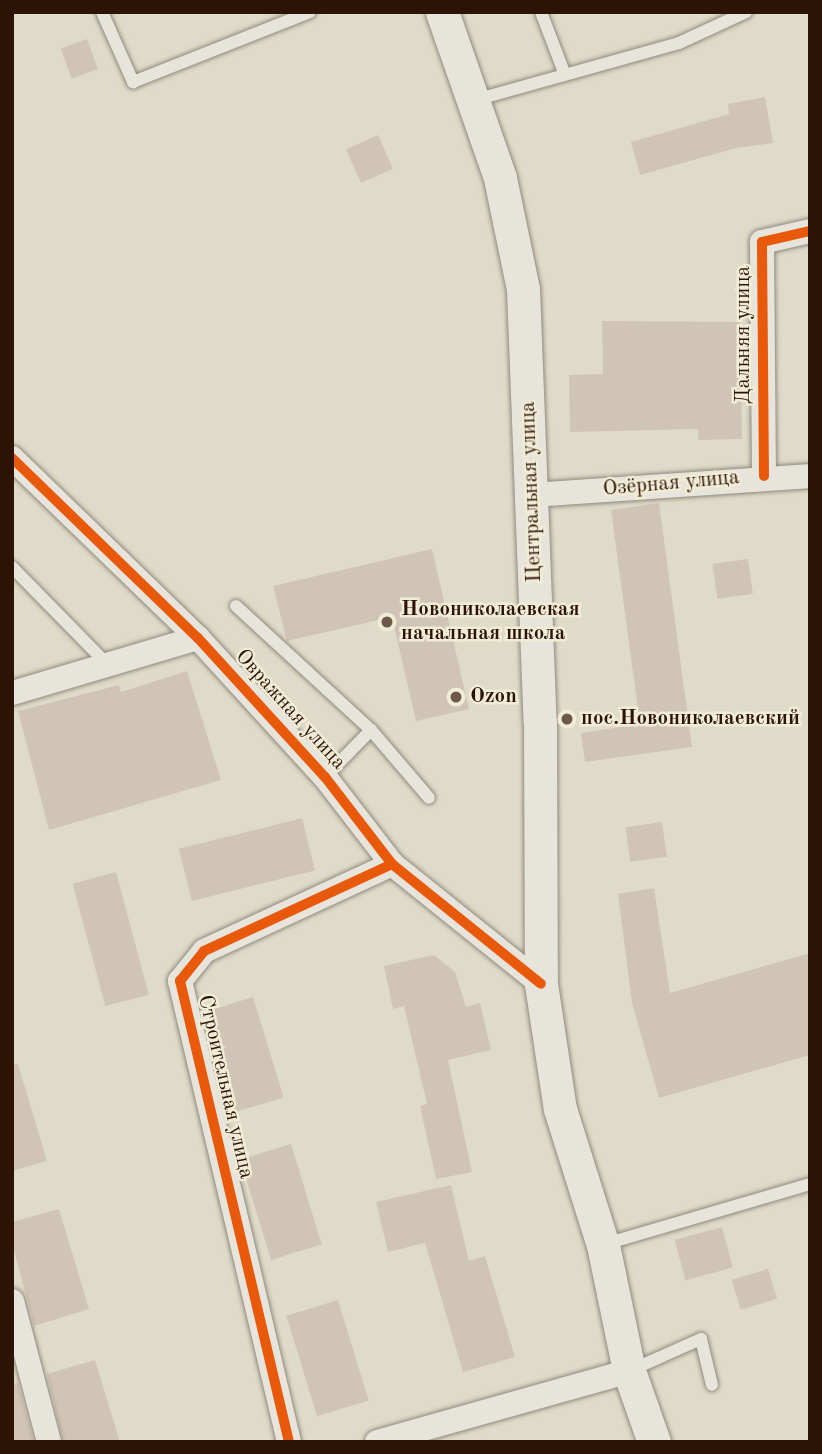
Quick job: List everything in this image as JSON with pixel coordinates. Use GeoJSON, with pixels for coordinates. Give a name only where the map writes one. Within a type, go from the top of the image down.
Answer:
{"type":"FeatureCollection","features":[{"type":"Feature","properties":{"kind":"main road","name":"Центральная улица"},"geometry":{"type":"LineString","coordinates":[[442,12],[475,100],[500,178],[523,289],[540,722],[541,984],[560,1109],[603,1245],[629,1371],[654,1442]]}},
{"type":"Feature","properties":{"kind":"street","name":"Дальняя улица"},"geometry":{"type":"LineString","coordinates":[[764,476],[762,242],[810,231]]}},
{"type":"Feature","properties":{"kind":"street","name":"Овражная улица"},"geometry":{"type":"LineString","coordinates":[[12,458],[198,638],[325,777],[392,864],[541,984]]}},
{"type":"Feature","properties":{"kind":"street","name":"Озёрная улица"},"geometry":{"type":"LineString","coordinates":[[533,495],[764,476],[810,476]]}},
{"type":"Feature","properties":{"kind":"street"},"geometry":{"type":"LineString","coordinates":[[12,693],[198,638]]}},
{"type":"Feature","properties":{"kind":"street","name":"Строительная улица"},"geometry":{"type":"LineString","coordinates":[[289,1442],[180,981],[204,951],[392,864]]}},
{"type":"Feature","properties":{"kind":"street"},"geometry":{"type":"LineString","coordinates":[[12,1301],[49,1442]]}},
{"type":"Feature","properties":{"kind":"street"},"geometry":{"type":"LineString","coordinates":[[377,1442],[629,1371]]}},
{"type":"Feature","properties":{"kind":"lane"},"geometry":{"type":"LineString","coordinates":[[102,12],[133,82],[310,12]]}},
{"type":"Feature","properties":{"kind":"lane"},"geometry":{"type":"LineString","coordinates":[[541,12],[565,75]]}},
{"type":"Feature","properties":{"kind":"lane"},"geometry":{"type":"LineString","coordinates":[[475,100],[679,43],[746,12]]}},
{"type":"Feature","properties":{"kind":"lane"},"geometry":{"type":"LineString","coordinates":[[12,567],[108,665]]}},
{"type":"Feature","properties":{"kind":"lane"},"geometry":{"type":"LineString","coordinates":[[236,606],[371,730],[429,798]]}},
{"type":"Feature","properties":{"kind":"lane"},"geometry":{"type":"LineString","coordinates":[[325,777],[371,730]]}},
{"type":"Feature","properties":{"kind":"lane"},"geometry":{"type":"LineString","coordinates":[[603,1245],[810,1184]]}},
{"type":"Feature","properties":{"kind":"lane"},"geometry":{"type":"LineString","coordinates":[[629,1371],[701,1339],[712,1385]]}},
{"type":"Feature","properties":{"kind":"building"},"geometry":{"type":"Polygon","coordinates":[[[87,39],[98,69],[72,79],[61,49],[87,39]]]}},
{"type":"Feature","properties":{"kind":"building"},"geometry":{"type":"Polygon","coordinates":[[[765,97],[773,143],[736,148],[640,175],[631,142],[729,114],[728,104],[765,97]]]}},
{"type":"Feature","properties":{"kind":"building"},"geometry":{"type":"Polygon","coordinates":[[[378,135],[393,169],[361,183],[346,149],[378,135]]]}},
{"type":"Feature","properties":{"kind":"building"},"geometry":{"type":"Polygon","coordinates":[[[602,321],[740,322],[742,439],[698,440],[698,429],[570,432],[569,375],[603,374],[602,321]]]}},
{"type":"Feature","properties":{"kind":"building"},"geometry":{"type":"Polygon","coordinates":[[[659,503],[692,747],[585,762],[581,733],[640,724],[611,510],[659,503]]]}},
{"type":"Feature","properties":{"kind":"building"},"geometry":{"type":"Polygon","coordinates":[[[432,549],[469,709],[416,721],[392,617],[287,641],[273,586],[432,549]]]}},
{"type":"Feature","properties":{"kind":"building"},"geometry":{"type":"Polygon","coordinates":[[[748,559],[753,594],[717,599],[712,564],[748,559]]]}},
{"type":"Feature","properties":{"kind":"building"},"geometry":{"type":"Polygon","coordinates":[[[187,671],[221,780],[49,830],[18,711],[119,685],[121,692],[187,671]]]}},
{"type":"Feature","properties":{"kind":"building"},"geometry":{"type":"Polygon","coordinates":[[[302,818],[315,870],[192,901],[179,849],[302,818]]]}},
{"type":"Feature","properties":{"kind":"building"},"geometry":{"type":"Polygon","coordinates":[[[662,822],[667,857],[630,862],[625,827],[662,822]]]}},
{"type":"Feature","properties":{"kind":"building"},"geometry":{"type":"Polygon","coordinates":[[[116,872],[149,995],[105,1006],[73,884],[116,872]]]}},
{"type":"Feature","properties":{"kind":"building"},"geometry":{"type":"Polygon","coordinates":[[[654,888],[670,993],[810,953],[810,1055],[659,1098],[632,1003],[618,894],[654,888]]]}},
{"type":"Feature","properties":{"kind":"building"},"geometry":{"type":"Polygon","coordinates":[[[434,955],[455,972],[466,1007],[480,1003],[491,1050],[448,1060],[472,1172],[436,1179],[420,1106],[427,1104],[404,1006],[393,1009],[384,966],[434,955]]]}},
{"type":"Feature","properties":{"kind":"building"},"geometry":{"type":"Polygon","coordinates":[[[253,997],[284,1097],[234,1113],[203,1012],[253,997]]]}},
{"type":"Feature","properties":{"kind":"building"},"geometry":{"type":"Polygon","coordinates":[[[18,1064],[47,1161],[12,1171],[12,1065],[18,1064]]]}},
{"type":"Feature","properties":{"kind":"building"},"geometry":{"type":"Polygon","coordinates":[[[291,1144],[322,1244],[271,1260],[240,1159],[291,1144]]]}},
{"type":"Feature","properties":{"kind":"building"},"geometry":{"type":"Polygon","coordinates":[[[451,1185],[469,1261],[485,1256],[515,1357],[463,1372],[425,1243],[388,1252],[376,1202],[451,1185]]]}},
{"type":"Feature","properties":{"kind":"building"},"geometry":{"type":"Polygon","coordinates":[[[59,1209],[89,1309],[34,1326],[12,1242],[12,1222],[59,1209]]]}},
{"type":"Feature","properties":{"kind":"building"},"geometry":{"type":"Polygon","coordinates":[[[722,1227],[733,1268],[686,1280],[675,1240],[722,1227]]]}},
{"type":"Feature","properties":{"kind":"building"},"geometry":{"type":"Polygon","coordinates":[[[768,1269],[777,1299],[741,1310],[732,1280],[768,1269]]]}},
{"type":"Feature","properties":{"kind":"building"},"geometry":{"type":"Polygon","coordinates":[[[338,1300],[369,1400],[317,1416],[286,1316],[338,1300]]]}},
{"type":"Feature","properties":{"kind":"building"},"geometry":{"type":"Polygon","coordinates":[[[95,1360],[120,1442],[63,1442],[47,1374],[95,1360]]]}},
{"type":"Feature","properties":{"kind":"building"},"geometry":{"type":"Polygon","coordinates":[[[18,1383],[34,1442],[12,1442],[12,1384],[18,1383]]]}},
{"type":"Feature","properties":{"kind":"cycle path"},"geometry":{"type":"LineString","coordinates":[[764,476],[762,242],[810,231]]}},
{"type":"Feature","properties":{"kind":"cycle path"},"geometry":{"type":"LineString","coordinates":[[12,458],[198,638],[325,777],[392,864],[541,984]]}},
{"type":"Feature","properties":{"kind":"cycle path"},"geometry":{"type":"LineString","coordinates":[[289,1442],[180,981],[204,951],[392,864]]}},
{"type":"Feature","properties":{"kind":"place","name":"Новониколаевская начальная школа"},"geometry":{"type":"Point","coordinates":[387,622]}},
{"type":"Feature","properties":{"kind":"place","name":"Ozon"},"geometry":{"type":"Point","coordinates":[456,697]}},
{"type":"Feature","properties":{"kind":"place","name":"пос.Новониколаевский"},"geometry":{"type":"Point","coordinates":[567,719]}}]}
